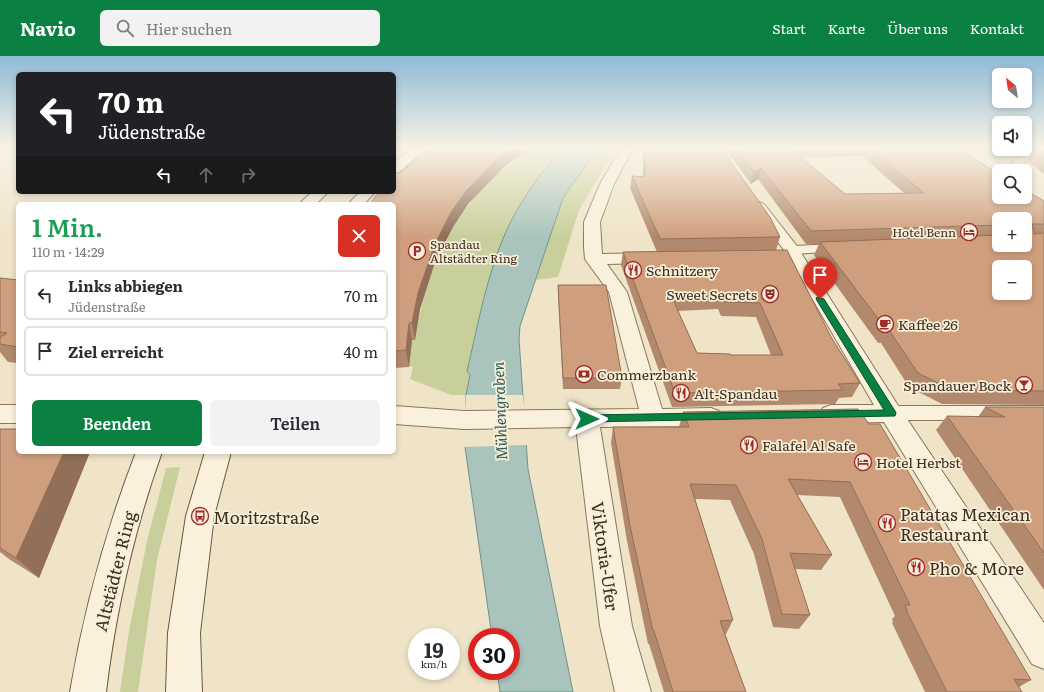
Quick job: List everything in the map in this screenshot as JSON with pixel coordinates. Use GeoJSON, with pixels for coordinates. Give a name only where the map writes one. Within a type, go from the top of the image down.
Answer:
{"type":"FeatureCollection","features":[{"type":"Feature","properties":{"kind":"street"},"geometry":{"type":"LineString","coordinates":[[611,178],[592,222],[592,247],[594,259],[618,292],[653,418]]}},
{"type":"Feature","properties":{"kind":"street"},"geometry":{"type":"LineString","coordinates":[[748,192],[1044,652]]}},
{"type":"Feature","properties":{"kind":"street"},"geometry":{"type":"LineString","coordinates":[[309,202],[319,194]]}},
{"type":"Feature","properties":{"kind":"street"},"geometry":{"type":"LineString","coordinates":[[358,202],[366,194]]}},
{"type":"Feature","properties":{"kind":"street"},"geometry":{"type":"LineString","coordinates":[[788,254],[851,248]]}},
{"type":"Feature","properties":{"kind":"street"},"geometry":{"type":"LineString","coordinates":[[594,259],[666,258]]}},
{"type":"Feature","properties":{"kind":"street"},"geometry":{"type":"LineString","coordinates":[[812,415],[891,413],[1044,413]]}},
{"type":"Feature","properties":{"kind":"street"},"geometry":{"type":"LineString","coordinates":[[0,414],[16,414]]}},
{"type":"Feature","properties":{"kind":"street"},"geometry":{"type":"LineString","coordinates":[[396,415],[464,420],[732,417]]}},
{"type":"Feature","properties":{"kind":"street","name":"Viktoria-Ufer"},"geometry":{"type":"LineString","coordinates":[[587,419],[616,626],[633,692]]}},
{"type":"Feature","properties":{"kind":"street","name":"Altstädter Ring"},"geometry":{"type":"LineString","coordinates":[[88,692],[94,651],[111,568],[148,454]]}},
{"type":"Feature","properties":{"kind":"street"},"geometry":{"type":"LineString","coordinates":[[184,692],[184,633],[200,516],[217,454]]}},
{"type":"Feature","properties":{"kind":"green space"},"geometry":{"type":"Polygon","coordinates":[[[494,178],[538,178],[522,201],[511,221],[490,275],[467,371],[470,375],[466,395],[451,395],[410,379],[413,366],[409,367],[412,340],[415,339],[421,308],[429,280],[439,254],[465,209],[494,178]]]}},
{"type":"Feature","properties":{"kind":"green space"},"geometry":{"type":"Polygon","coordinates":[[[577,178],[599,178],[579,210],[558,277],[536,280],[563,198],[577,178]]]}},
{"type":"Feature","properties":{"kind":"green space"},"geometry":{"type":"Polygon","coordinates":[[[180,467],[157,560],[138,692],[120,692],[129,631],[147,541],[166,468],[180,467]]]}},
{"type":"Feature","properties":{"kind":"water","name":"Mühlengraben"},"geometry":{"type":"Polygon","coordinates":[[[538,178],[577,178],[563,198],[520,326],[519,339],[528,469],[573,692],[500,692],[498,680],[520,680],[520,628],[491,628],[465,447],[466,395],[470,375],[467,371],[490,275],[503,239],[522,201],[538,178]]]}},
{"type":"Feature","properties":{"kind":"pier"},"geometry":{"type":"Polygon","coordinates":[[[466,395],[523,395],[528,445],[463,447],[466,395]]]}},
{"type":"Feature","properties":{"kind":"building"},"geometry":{"type":"Polygon","coordinates":[[[396,178],[479,178],[467,190],[451,212],[435,244],[418,293],[412,323],[409,323],[406,350],[396,351],[396,202],[372,202],[378,194],[396,194],[396,178]]]}},
{"type":"Feature","properties":{"kind":"building"},"geometry":{"type":"Polygon","coordinates":[[[633,178],[742,178],[770,217],[780,237],[660,239],[633,178]]]}},
{"type":"Feature","properties":{"kind":"building"},"geometry":{"type":"Polygon","coordinates":[[[769,178],[825,178],[845,194],[924,193],[906,178],[992,178],[992,204],[1032,204],[1032,194],[1044,201],[1044,224],[1032,224],[1032,212],[992,212],[992,225],[811,231],[769,178]]]}},
{"type":"Feature","properties":{"kind":"building"},"geometry":{"type":"Polygon","coordinates":[[[1032,224],[1034,234],[1044,233],[1044,391],[952,390],[918,373],[889,330],[886,329],[820,242],[992,235],[992,252],[1032,252],[1032,224]]]}},
{"type":"Feature","properties":{"kind":"building"},"geometry":{"type":"Polygon","coordinates":[[[787,250],[831,337],[860,383],[838,384],[843,390],[675,393],[623,252],[787,250]],[[721,296],[674,298],[676,302],[674,302],[697,353],[730,355],[783,355],[760,303],[725,302],[721,296]]]}},
{"type":"Feature","properties":{"kind":"building"},"geometry":{"type":"Polygon","coordinates":[[[0,278],[16,280],[16,347],[0,344],[0,338],[7,333],[0,332],[0,278]]]}},
{"type":"Feature","properties":{"kind":"building"},"geometry":{"type":"Polygon","coordinates":[[[558,285],[606,285],[622,378],[563,378],[558,285]]]}},
{"type":"Feature","properties":{"kind":"building"},"geometry":{"type":"Polygon","coordinates":[[[985,407],[1044,407],[1044,553],[947,416],[1005,417],[985,407]]]}},
{"type":"Feature","properties":{"kind":"building"},"geometry":{"type":"Polygon","coordinates":[[[858,409],[869,424],[880,424],[1031,680],[1014,679],[1022,692],[947,692],[906,610],[905,605],[910,605],[850,482],[788,479],[832,555],[790,553],[810,615],[782,614],[762,539],[736,485],[690,484],[733,620],[720,621],[746,692],[673,692],[653,631],[630,526],[613,427],[689,427],[683,412],[858,409]]]}},
{"type":"Feature","properties":{"kind":"building"},"geometry":{"type":"Polygon","coordinates":[[[0,429],[16,429],[16,454],[63,454],[16,558],[0,548],[0,429]]]}},
{"type":"Feature","properties":{"kind":"place","name":"Hotel Benn"},"geometry":{"type":"Point","coordinates":[969,232]}},
{"type":"Feature","properties":{"kind":"place","name":"Spandau Altstädter Ring"},"geometry":{"type":"Point","coordinates":[417,251]}},
{"type":"Feature","properties":{"kind":"place","name":"Schnitzery"},"geometry":{"type":"Point","coordinates":[633,270]}},
{"type":"Feature","properties":{"kind":"place","name":"Sweet Secrets"},"geometry":{"type":"Point","coordinates":[770,294]}},
{"type":"Feature","properties":{"kind":"place","name":"Kaffee 26"},"geometry":{"type":"Point","coordinates":[885,324]}},
{"type":"Feature","properties":{"kind":"place","name":"Commerzbank"},"geometry":{"type":"Point","coordinates":[584,374]}},
{"type":"Feature","properties":{"kind":"place","name":"Spandauer Bock"},"geometry":{"type":"Point","coordinates":[1024,385]}},
{"type":"Feature","properties":{"kind":"place","name":"Alt-Spandau"},"geometry":{"type":"Point","coordinates":[681,393]}},
{"type":"Feature","properties":{"kind":"place","name":"Falafel Al Safe"},"geometry":{"type":"Point","coordinates":[749,445]}},
{"type":"Feature","properties":{"kind":"place","name":"Hotel Herbst"},"geometry":{"type":"Point","coordinates":[863,462]}},
{"type":"Feature","properties":{"kind":"place","name":"Moritzstraße"},"geometry":{"type":"Point","coordinates":[200,516]}},
{"type":"Feature","properties":{"kind":"place","name":"Patatas Mexican Restaurant"},"geometry":{"type":"Point","coordinates":[887,523]}},
{"type":"Feature","properties":{"kind":"place","name":"Pho & More"},"geometry":{"type":"Point","coordinates":[916,567]}},
{"type":"Feature","properties":{"kind":"route"},"geometry":{"type":"LineString","coordinates":[[587,419],[891,413],[820,299]]}}]}
